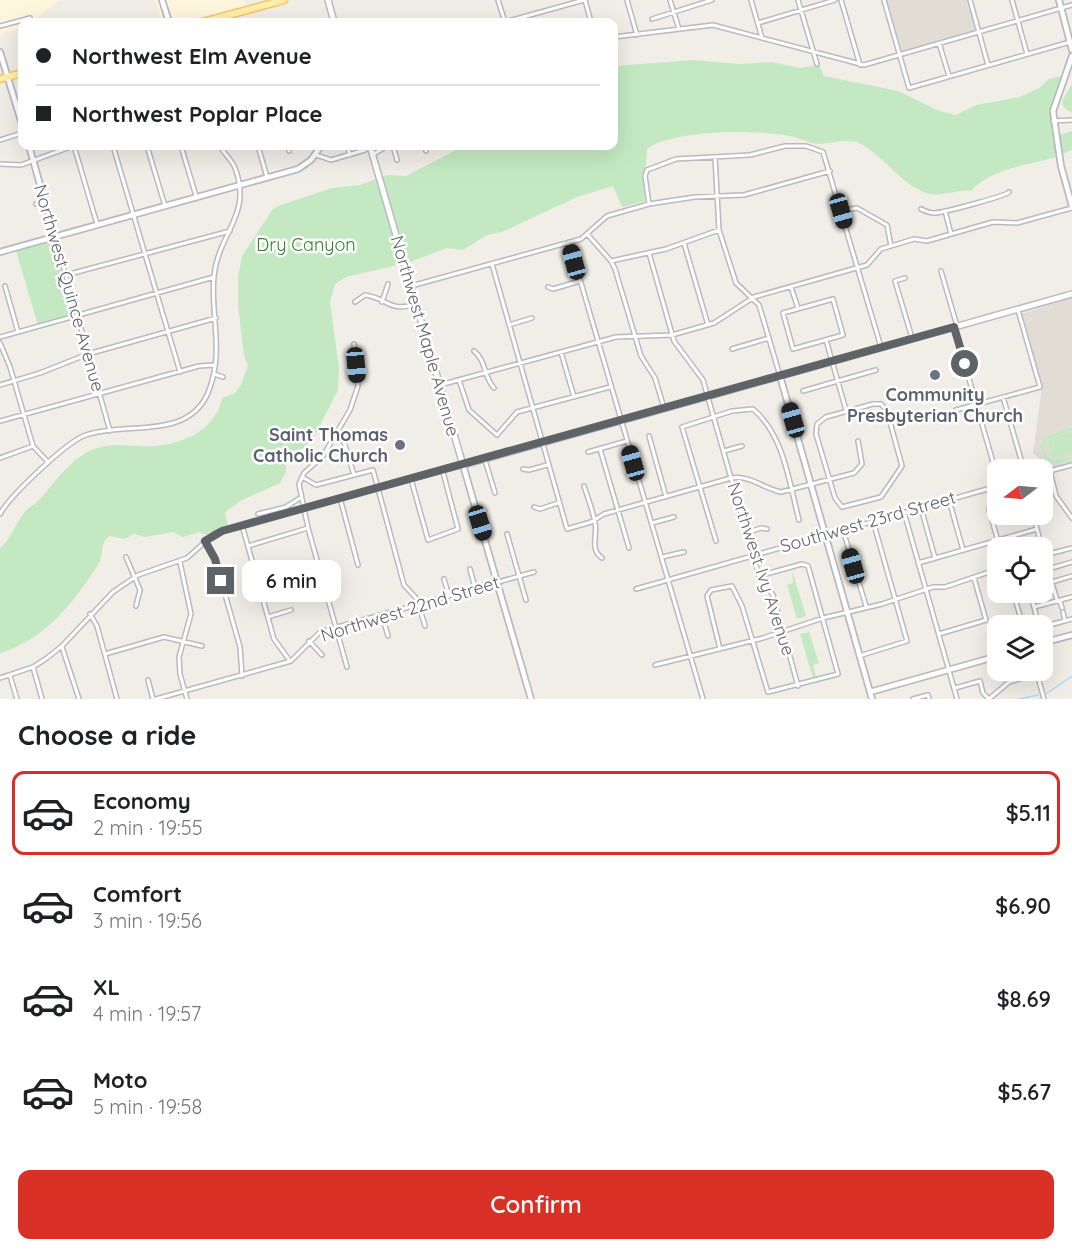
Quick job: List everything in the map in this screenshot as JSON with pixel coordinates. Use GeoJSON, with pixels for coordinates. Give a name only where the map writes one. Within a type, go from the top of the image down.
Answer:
{"type":"FeatureCollection","features":[{"type":"Feature","properties":{"kind":"main road"},"geometry":{"type":"LineString","coordinates":[[218,18],[284,0]]}},
{"type":"Feature","properties":{"kind":"main road"},"geometry":{"type":"LineString","coordinates":[[328,0],[333,18]]}},
{"type":"Feature","properties":{"kind":"main road"},"geometry":{"type":"LineString","coordinates":[[0,79],[18,73]]}},
{"type":"Feature","properties":{"kind":"main road","name":"Northwest Maple Avenue"},"geometry":{"type":"LineString","coordinates":[[370,150],[463,465]]}},
{"type":"Feature","properties":{"kind":"main road"},"geometry":{"type":"LineString","coordinates":[[463,465],[1072,294]]}},
{"type":"Feature","properties":{"kind":"street"},"geometry":{"type":"LineString","coordinates":[[162,0],[168,18]]}},
{"type":"Feature","properties":{"kind":"street"},"geometry":{"type":"LineString","coordinates":[[498,0],[504,18]]}},
{"type":"Feature","properties":{"kind":"street"},"geometry":{"type":"LineString","coordinates":[[519,18],[584,0],[590,18]]}},
{"type":"Feature","properties":{"kind":"street"},"geometry":{"type":"LineString","coordinates":[[627,0],[637,35]]}},
{"type":"Feature","properties":{"kind":"street"},"geometry":{"type":"LineString","coordinates":[[670,0],[679,29]]}},
{"type":"Feature","properties":{"kind":"street"},"geometry":{"type":"LineString","coordinates":[[652,19],[712,0]]}},
{"type":"Feature","properties":{"kind":"street"},"geometry":{"type":"LineString","coordinates":[[752,0],[762,38]]}},
{"type":"Feature","properties":{"kind":"street"},"geometry":{"type":"LineString","coordinates":[[798,0],[817,64]]}},
{"type":"Feature","properties":{"kind":"street"},"geometry":{"type":"LineString","coordinates":[[758,23],[835,0]]}},
{"type":"Feature","properties":{"kind":"street"},"geometry":{"type":"LineString","coordinates":[[841,0],[860,65]]}},
{"type":"Feature","properties":{"kind":"street"},"geometry":{"type":"LineString","coordinates":[[884,0],[909,88],[1072,42]]}},
{"type":"Feature","properties":{"kind":"street"},"geometry":{"type":"LineString","coordinates":[[969,0],[988,65]]}},
{"type":"Feature","properties":{"kind":"street"},"geometry":{"type":"LineString","coordinates":[[1012,0],[1027,54]]}},
{"type":"Feature","properties":{"kind":"street"},"geometry":{"type":"LineString","coordinates":[[1059,0],[1072,42],[1072,50]]}},
{"type":"Feature","properties":{"kind":"street"},"geometry":{"type":"LineString","coordinates":[[618,37],[713,24],[860,65],[1072,5]]}},
{"type":"Feature","properties":{"kind":"street"},"geometry":{"type":"LineString","coordinates":[[0,26],[18,21]]}},
{"type":"Feature","properties":{"kind":"street"},"geometry":{"type":"LineString","coordinates":[[939,43],[949,76]]}},
{"type":"Feature","properties":{"kind":"street"},"geometry":{"type":"LineString","coordinates":[[0,52],[18,110]]}},
{"type":"Feature","properties":{"kind":"street"},"geometry":{"type":"LineString","coordinates":[[440,385],[616,337],[672,335],[708,325],[754,297],[867,265],[881,249],[915,239],[927,241],[993,222],[1017,223],[1072,207],[1061,166],[1053,121],[1054,103],[1072,56]]}},
{"type":"Feature","properties":{"kind":"street"},"geometry":{"type":"LineString","coordinates":[[1053,121],[1072,120]]}},
{"type":"Feature","properties":{"kind":"street"},"geometry":{"type":"LineString","coordinates":[[0,140],[18,134]]}},
{"type":"Feature","properties":{"kind":"street"},"geometry":{"type":"LineString","coordinates":[[649,204],[645,176],[652,167],[676,159],[729,156],[797,145],[819,149],[827,161],[881,347]]}},
{"type":"Feature","properties":{"kind":"street","name":"Northwest Quince Avenue"},"geometry":{"type":"LineString","coordinates":[[30,150],[110,431]]}},
{"type":"Feature","properties":{"kind":"street"},"geometry":{"type":"LineString","coordinates":[[0,164],[21,165],[62,150]]}},
{"type":"Feature","properties":{"kind":"street"},"geometry":{"type":"LineString","coordinates":[[75,150],[97,226]]}},
{"type":"Feature","properties":{"kind":"street"},"geometry":{"type":"LineString","coordinates":[[114,150],[180,372]]}},
{"type":"Feature","properties":{"kind":"street"},"geometry":{"type":"LineString","coordinates":[[148,150],[165,206]]}},
{"type":"Feature","properties":{"kind":"street"},"geometry":{"type":"LineString","coordinates":[[182,150],[196,196]]}},
{"type":"Feature","properties":{"kind":"street"},"geometry":{"type":"LineString","coordinates":[[0,514],[8,502],[48,462],[76,439],[110,431],[165,426],[180,422],[193,414],[208,392],[219,341],[214,277],[221,245],[239,210],[240,184],[232,162],[223,150]]}},
{"type":"Feature","properties":{"kind":"street"},"geometry":{"type":"LineString","coordinates":[[259,150],[267,177]]}},
{"type":"Feature","properties":{"kind":"street"},"geometry":{"type":"LineString","coordinates":[[0,252],[298,168],[318,150]]}},
{"type":"Feature","properties":{"kind":"street"},"geometry":{"type":"LineString","coordinates":[[348,150],[350,155]]}},
{"type":"Feature","properties":{"kind":"street"},"geometry":{"type":"LineString","coordinates":[[316,154],[331,160],[362,150]]}},
{"type":"Feature","properties":{"kind":"street"},"geometry":{"type":"LineString","coordinates":[[373,156],[378,150]]}},
{"type":"Feature","properties":{"kind":"street"},"geometry":{"type":"LineString","coordinates":[[394,150],[397,160]]}},
{"type":"Feature","properties":{"kind":"street"},"geometry":{"type":"LineString","coordinates":[[715,157],[719,230],[736,283],[754,297],[759,305],[872,699]]}},
{"type":"Feature","properties":{"kind":"street"},"geometry":{"type":"LineString","coordinates":[[411,286],[569,242],[588,235],[601,218],[649,204],[695,197],[717,198],[744,195],[830,171]]}},
{"type":"Feature","properties":{"kind":"street"},"geometry":{"type":"LineString","coordinates":[[921,209],[934,213],[945,211],[976,201],[987,201],[1009,192]]}},
{"type":"Feature","properties":{"kind":"street"},"geometry":{"type":"LineString","coordinates":[[36,204],[45,202]]}},
{"type":"Feature","properties":{"kind":"street"},"geometry":{"type":"LineString","coordinates":[[841,211],[856,208],[887,225],[891,246]]}},
{"type":"Feature","properties":{"kind":"street"},"geometry":{"type":"LineString","coordinates":[[945,211],[951,234]]}},
{"type":"Feature","properties":{"kind":"street"},"geometry":{"type":"LineString","coordinates":[[611,261],[684,243],[719,230]]}},
{"type":"Feature","properties":{"kind":"street"},"geometry":{"type":"LineString","coordinates":[[66,276],[230,231]]}},
{"type":"Feature","properties":{"kind":"street"},"geometry":{"type":"LineString","coordinates":[[588,235],[611,261],[640,356],[655,378],[664,408]]}},
{"type":"Feature","properties":{"kind":"street"},"geometry":{"type":"LineString","coordinates":[[569,242],[703,699]]}},
{"type":"Feature","properties":{"kind":"street"},"geometry":{"type":"LineString","coordinates":[[684,243],[708,325]]}},
{"type":"Feature","properties":{"kind":"street","name":"Northwest Ivy Avenue"},"geometry":{"type":"LineString","coordinates":[[649,253],[672,335],[699,372],[708,396],[759,576],[773,595],[798,686]]}},
{"type":"Feature","properties":{"kind":"street"},"geometry":{"type":"LineString","coordinates":[[492,264],[567,529],[618,510],[731,478],[744,477],[771,490],[781,492],[830,480],[858,470],[862,464],[858,441]]}},
{"type":"Feature","properties":{"kind":"street"},"geometry":{"type":"LineString","coordinates":[[941,271],[992,459]]}},
{"type":"Feature","properties":{"kind":"street"},"geometry":{"type":"LineString","coordinates":[[0,337],[214,277]]}},
{"type":"Feature","properties":{"kind":"street"},"geometry":{"type":"LineString","coordinates":[[905,278],[895,281],[912,339]]}},
{"type":"Feature","properties":{"kind":"street"},"geometry":{"type":"LineString","coordinates":[[548,287],[553,289],[579,281]]}},
{"type":"Feature","properties":{"kind":"street"},"geometry":{"type":"LineString","coordinates":[[382,302],[388,285]]}},
{"type":"Feature","properties":{"kind":"street"},"geometry":{"type":"LineString","coordinates":[[5,286],[18,332]]}},
{"type":"Feature","properties":{"kind":"street"},"geometry":{"type":"LineString","coordinates":[[791,286],[798,308]]}},
{"type":"Feature","properties":{"kind":"street"},"geometry":{"type":"LineString","coordinates":[[355,302],[365,296],[373,296],[394,308],[416,304]]}},
{"type":"Feature","properties":{"kind":"street"},"geometry":{"type":"LineString","coordinates":[[832,299],[843,335],[793,349],[783,313],[798,308],[832,299]]}},
{"type":"Feature","properties":{"kind":"street"},"geometry":{"type":"LineString","coordinates":[[956,410],[1040,387],[1018,310]]}},
{"type":"Feature","properties":{"kind":"street"},"geometry":{"type":"LineString","coordinates":[[0,385],[88,354],[216,318]]}},
{"type":"Feature","properties":{"kind":"street"},"geometry":{"type":"LineString","coordinates":[[509,325],[532,318]]}},
{"type":"Feature","properties":{"kind":"street"},"geometry":{"type":"LineString","coordinates":[[732,349],[769,338]]}},
{"type":"Feature","properties":{"kind":"street"},"geometry":{"type":"LineString","coordinates":[[826,340],[847,411]]}},
{"type":"Feature","properties":{"kind":"street"},"geometry":{"type":"LineString","coordinates":[[0,343],[33,446],[48,462]]}},
{"type":"Feature","properties":{"kind":"street"},"geometry":{"type":"LineString","coordinates":[[347,667],[308,528],[299,484],[307,470],[319,461],[351,410],[358,386],[354,344]]}},
{"type":"Feature","properties":{"kind":"street"},"geometry":{"type":"LineString","coordinates":[[474,351],[494,388]]}},
{"type":"Feature","properties":{"kind":"street"},"geometry":{"type":"LineString","coordinates":[[561,351],[574,397]]}},
{"type":"Feature","properties":{"kind":"street"},"geometry":{"type":"LineString","coordinates":[[0,421],[209,364],[215,365]]}},
{"type":"Feature","properties":{"kind":"street"},"geometry":{"type":"LineString","coordinates":[[803,391],[876,370]]}},
{"type":"Feature","properties":{"kind":"street"},"geometry":{"type":"LineString","coordinates":[[213,374],[223,377]]}},
{"type":"Feature","properties":{"kind":"street"},"geometry":{"type":"LineString","coordinates":[[459,380],[469,410],[496,435],[509,418],[517,412],[610,387]]}},
{"type":"Feature","properties":{"kind":"street"},"geometry":{"type":"LineString","coordinates":[[1003,397],[1021,459]]}},
{"type":"Feature","properties":{"kind":"street"},"geometry":{"type":"LineString","coordinates":[[881,404],[887,411],[902,466],[881,497],[846,507],[838,504],[816,434],[817,423],[826,417],[847,411],[881,404]]}},
{"type":"Feature","properties":{"kind":"street"},"geometry":{"type":"LineString","coordinates":[[716,541],[682,427],[714,417],[753,409],[767,420],[775,433],[800,520]]}},
{"type":"Feature","properties":{"kind":"street"},"geometry":{"type":"LineString","coordinates":[[163,421],[165,426]]}},
{"type":"Feature","properties":{"kind":"street"},"geometry":{"type":"LineString","coordinates":[[335,436],[344,442],[354,475]]}},
{"type":"Feature","properties":{"kind":"street"},"geometry":{"type":"LineString","coordinates":[[649,436],[666,497]]}},
{"type":"Feature","properties":{"kind":"street"},"geometry":{"type":"LineString","coordinates":[[588,452],[627,441]]}},
{"type":"Feature","properties":{"kind":"street"},"geometry":{"type":"LineString","coordinates":[[0,458],[33,446]]}},
{"type":"Feature","properties":{"kind":"street"},"geometry":{"type":"LineString","coordinates":[[724,451],[742,446]]}},
{"type":"Feature","properties":{"kind":"street"},"geometry":{"type":"LineString","coordinates":[[600,448],[629,548]]}},
{"type":"Feature","properties":{"kind":"street"},"geometry":{"type":"LineString","coordinates":[[485,459],[495,493]]}},
{"type":"Feature","properties":{"kind":"street"},"geometry":{"type":"LineString","coordinates":[[0,678],[33,667],[62,646],[105,598],[134,576],[180,562],[215,533],[463,465]]}},
{"type":"Feature","properties":{"kind":"street","name":"Northwest Maple Avenue"},"geometry":{"type":"LineString","coordinates":[[463,465],[531,699]]}},
{"type":"Feature","properties":{"kind":"street"},"geometry":{"type":"LineString","coordinates":[[523,469],[529,470],[548,465]]}},
{"type":"Feature","properties":{"kind":"street"},"geometry":{"type":"LineString","coordinates":[[1053,470],[1072,465]]}},
{"type":"Feature","properties":{"kind":"street"},"geometry":{"type":"LineString","coordinates":[[302,477],[316,485],[373,470],[404,585],[417,598],[424,626]]}},
{"type":"Feature","properties":{"kind":"street"},"geometry":{"type":"LineString","coordinates":[[411,479],[429,540],[458,529],[443,471]]}},
{"type":"Feature","properties":{"kind":"street"},"geometry":{"type":"LineString","coordinates":[[1053,483],[1056,495],[1072,518]]}},
{"type":"Feature","properties":{"kind":"street"},"geometry":{"type":"LineString","coordinates":[[584,486],[594,520],[594,544],[597,555],[602,558]]}},
{"type":"Feature","properties":{"kind":"street","name":"Southwest 23rd Street"},"geometry":{"type":"LineString","coordinates":[[636,589],[987,489]]}},
{"type":"Feature","properties":{"kind":"street"},"geometry":{"type":"LineString","coordinates":[[258,514],[286,507],[301,497]]}},
{"type":"Feature","properties":{"kind":"street"},"geometry":{"type":"LineString","coordinates":[[340,498],[358,565]]}},
{"type":"Feature","properties":{"kind":"street"},"geometry":{"type":"LineString","coordinates":[[949,500],[963,550]]}},
{"type":"Feature","properties":{"kind":"street"},"geometry":{"type":"LineString","coordinates":[[534,507],[540,509],[558,503]]}},
{"type":"Feature","properties":{"kind":"street"},"geometry":{"type":"LineString","coordinates":[[921,507],[935,558]]}},
{"type":"Feature","properties":{"kind":"street"},"geometry":{"type":"LineString","coordinates":[[904,512],[957,699]]}},
{"type":"Feature","properties":{"kind":"street"},"geometry":{"type":"LineString","coordinates":[[652,523],[674,517]]}},
{"type":"Feature","properties":{"kind":"street"},"geometry":{"type":"LineString","coordinates":[[859,656],[907,641],[873,521]]}},
{"type":"Feature","properties":{"kind":"street"},"geometry":{"type":"LineString","coordinates":[[148,680],[154,699],[291,661],[274,639],[242,525]]}},
{"type":"Feature","properties":{"kind":"street"},"geometry":{"type":"LineString","coordinates":[[1036,525],[1039,537]]}},
{"type":"Feature","properties":{"kind":"street"},"geometry":{"type":"LineString","coordinates":[[248,546],[308,528]]}},
{"type":"Feature","properties":{"kind":"street"},"geometry":{"type":"LineString","coordinates":[[746,533],[761,528],[767,530]]}},
{"type":"Feature","properties":{"kind":"street"},"geometry":{"type":"LineString","coordinates":[[1009,537],[1037,529]]}},
{"type":"Feature","properties":{"kind":"street"},"geometry":{"type":"LineString","coordinates":[[843,530],[866,606]]}},
{"type":"Feature","properties":{"kind":"street"},"geometry":{"type":"LineString","coordinates":[[507,534],[526,600]]}},
{"type":"Feature","properties":{"kind":"street"},"geometry":{"type":"LineString","coordinates":[[205,541],[215,559],[240,647],[242,675]]}},
{"type":"Feature","properties":{"kind":"street"},"geometry":{"type":"LineString","coordinates":[[918,563],[987,543]]}},
{"type":"Feature","properties":{"kind":"street"},"geometry":{"type":"LineString","coordinates":[[1053,553],[1072,548]]}},
{"type":"Feature","properties":{"kind":"street"},"geometry":{"type":"LineString","coordinates":[[662,558],[684,552]]}},
{"type":"Feature","properties":{"kind":"street"},"geometry":{"type":"LineString","coordinates":[[126,557],[140,590],[136,606]]}},
{"type":"Feature","properties":{"kind":"street"},"geometry":{"type":"LineString","coordinates":[[180,562],[191,614],[179,665],[187,699]]}},
{"type":"Feature","properties":{"kind":"street"},"geometry":{"type":"LineString","coordinates":[[1053,568],[1072,562]]}},
{"type":"Feature","properties":{"kind":"street"},"geometry":{"type":"LineString","coordinates":[[720,649],[707,592],[732,586],[742,606],[768,692],[838,674],[806,564],[759,576]]}},
{"type":"Feature","properties":{"kind":"street"},"geometry":{"type":"LineString","coordinates":[[470,569],[475,588]]}},
{"type":"Feature","properties":{"kind":"street","name":"Northwest 22nd Street"},"geometry":{"type":"LineString","coordinates":[[291,661],[320,632],[534,572]]}},
{"type":"Feature","properties":{"kind":"street"},"geometry":{"type":"LineString","coordinates":[[655,664],[752,641],[847,611],[882,604],[895,598],[987,573]]}},
{"type":"Feature","properties":{"kind":"street"},"geometry":{"type":"LineString","coordinates":[[258,581],[280,575]]}},
{"type":"Feature","properties":{"kind":"street"},"geometry":{"type":"LineString","coordinates":[[1053,580],[1072,576]]}},
{"type":"Feature","properties":{"kind":"street"},"geometry":{"type":"LineString","coordinates":[[939,633],[986,620],[974,578]]}},
{"type":"Feature","properties":{"kind":"street"},"geometry":{"type":"LineString","coordinates":[[444,579],[449,596]]}},
{"type":"Feature","properties":{"kind":"street"},"geometry":{"type":"LineString","coordinates":[[1053,585],[1065,621]]}},
{"type":"Feature","properties":{"kind":"street"},"geometry":{"type":"LineString","coordinates":[[1034,607],[1072,597]]}},
{"type":"Feature","properties":{"kind":"street"},"geometry":{"type":"LineString","coordinates":[[1033,603],[1037,615]]}},
{"type":"Feature","properties":{"kind":"street"},"geometry":{"type":"LineString","coordinates":[[268,617],[291,610]]}},
{"type":"Feature","properties":{"kind":"street"},"geometry":{"type":"LineString","coordinates":[[90,614],[97,626],[117,699]]}},
{"type":"Feature","properties":{"kind":"street"},"geometry":{"type":"LineString","coordinates":[[382,615],[388,636]]}},
{"type":"Feature","properties":{"kind":"street"},"geometry":{"type":"LineString","coordinates":[[1053,624],[1072,619]]}},
{"type":"Feature","properties":{"kind":"street"},"geometry":{"type":"LineString","coordinates":[[1053,640],[1072,635]]}},
{"type":"Feature","properties":{"kind":"street"},"geometry":{"type":"LineString","coordinates":[[105,654],[164,636],[202,646]]}},
{"type":"Feature","properties":{"kind":"street"},"geometry":{"type":"LineString","coordinates":[[309,641],[322,655]]}},
{"type":"Feature","properties":{"kind":"street"},"geometry":{"type":"LineString","coordinates":[[62,646],[79,699]]}},
{"type":"Feature","properties":{"kind":"street"},"geometry":{"type":"LineString","coordinates":[[870,692],[987,659]]}},
{"type":"Feature","properties":{"kind":"street"},"geometry":{"type":"LineString","coordinates":[[33,667],[42,699]]}},
{"type":"Feature","properties":{"kind":"street"},"geometry":{"type":"LineString","coordinates":[[10,676],[17,699]]}},
{"type":"Feature","properties":{"kind":"street"},"geometry":{"type":"LineString","coordinates":[[954,688],[980,681],[983,693],[989,699],[1012,681]]}},
{"type":"Feature","properties":{"kind":"street"},"geometry":{"type":"LineString","coordinates":[[1039,681],[1044,699]]}},
{"type":"Feature","properties":{"kind":"street"},"geometry":{"type":"LineString","coordinates":[[913,699],[928,695],[929,699]]}},
{"type":"Feature","properties":{"kind":"shaded area"},"geometry":{"type":"Polygon","coordinates":[[[0,0],[60,0],[36,18],[18,18],[18,28],[0,34],[0,0]]]}},
{"type":"Feature","properties":{"kind":"shaded area"},"geometry":{"type":"Polygon","coordinates":[[[156,0],[244,0],[246,6],[195,18],[161,18],[156,0]]]}},
{"type":"Feature","properties":{"kind":"shaded area"},"geometry":{"type":"Polygon","coordinates":[[[887,0],[967,0],[976,30],[902,52],[887,0]]]}},
{"type":"Feature","properties":{"kind":"shaded area"},"geometry":{"type":"Polygon","coordinates":[[[1072,298],[1072,463],[1053,468],[1053,459],[1040,459],[1033,453],[1042,386],[1021,314],[1072,298]]]}},
{"type":"Feature","properties":{"kind":"green space","name":"Dry Canyon"},"geometry":{"type":"Polygon","coordinates":[[[693,60],[739,64],[772,62],[800,68],[819,65],[824,76],[898,91],[939,111],[956,115],[976,105],[1020,97],[1039,88],[1049,79],[1062,76],[1050,108],[1056,157],[999,173],[971,191],[931,194],[908,183],[869,149],[856,142],[817,144],[780,134],[761,133],[696,134],[659,142],[647,149],[646,166],[642,174],[645,201],[622,207],[613,186],[577,197],[502,232],[487,235],[463,250],[447,248],[410,262],[346,277],[335,284],[330,302],[339,368],[338,390],[315,435],[306,446],[286,460],[286,472],[280,483],[242,500],[225,512],[228,526],[207,535],[199,532],[183,537],[173,532],[145,537],[134,534],[124,539],[110,536],[104,542],[98,565],[68,606],[31,639],[0,653],[0,548],[25,512],[72,463],[88,452],[110,445],[152,446],[186,439],[205,427],[213,419],[222,398],[235,393],[241,385],[248,365],[244,355],[238,305],[238,277],[242,256],[273,209],[332,188],[360,185],[387,175],[406,176],[456,150],[618,150],[618,66],[693,60]]]}},
{"type":"Feature","properties":{"kind":"green space"},"geometry":{"type":"Polygon","coordinates":[[[1072,84],[1072,113],[1064,108],[1062,101],[1072,84]]]}},
{"type":"Feature","properties":{"kind":"green space"},"geometry":{"type":"Polygon","coordinates":[[[1072,131],[1072,150],[1062,154],[1059,135],[1072,131]]]}},
{"type":"Feature","properties":{"kind":"green space"},"geometry":{"type":"Polygon","coordinates":[[[53,241],[74,314],[38,325],[16,251],[53,241]]]}},
{"type":"Feature","properties":{"kind":"green space"},"geometry":{"type":"Polygon","coordinates":[[[1072,427],[1072,430],[1047,439],[1043,450],[1049,459],[1045,459],[1040,445],[1045,437],[1072,427]]]}},
{"type":"Feature","properties":{"kind":"green space"},"geometry":{"type":"Polygon","coordinates":[[[1072,432],[1072,453],[1053,458],[1048,439],[1072,432]]]}},
{"type":"Feature","properties":{"kind":"green space"},"geometry":{"type":"Polygon","coordinates":[[[1072,457],[1072,460],[1054,464],[1053,460],[1072,457]]]}},
{"type":"Feature","properties":{"kind":"green space"},"geometry":{"type":"Polygon","coordinates":[[[792,570],[806,616],[797,619],[787,585],[793,583],[792,570]]]}},
{"type":"Feature","properties":{"kind":"green space"},"geometry":{"type":"Polygon","coordinates":[[[809,632],[819,663],[813,665],[816,677],[813,678],[800,634],[809,632]]]}},
{"type":"Feature","properties":{"kind":"waterway"},"geometry":{"type":"LineString","coordinates":[[1047,693],[1072,676]]}},
{"type":"Feature","properties":{"kind":"waterway"},"geometry":{"type":"LineString","coordinates":[[1019,699],[1038,695]]}},
{"type":"Feature","properties":{"kind":"place","name":"Community Presbyterian Church"},"geometry":{"type":"Point","coordinates":[935,375]}},
{"type":"Feature","properties":{"kind":"place","name":"Saint Thomas Catholic Church"},"geometry":{"type":"Point","coordinates":[400,445]}},
{"type":"Feature","properties":{"kind":"route"},"geometry":{"type":"LineString","coordinates":[[221,581],[215,559],[205,541],[215,533],[954,327],[965,364]]}}]}
